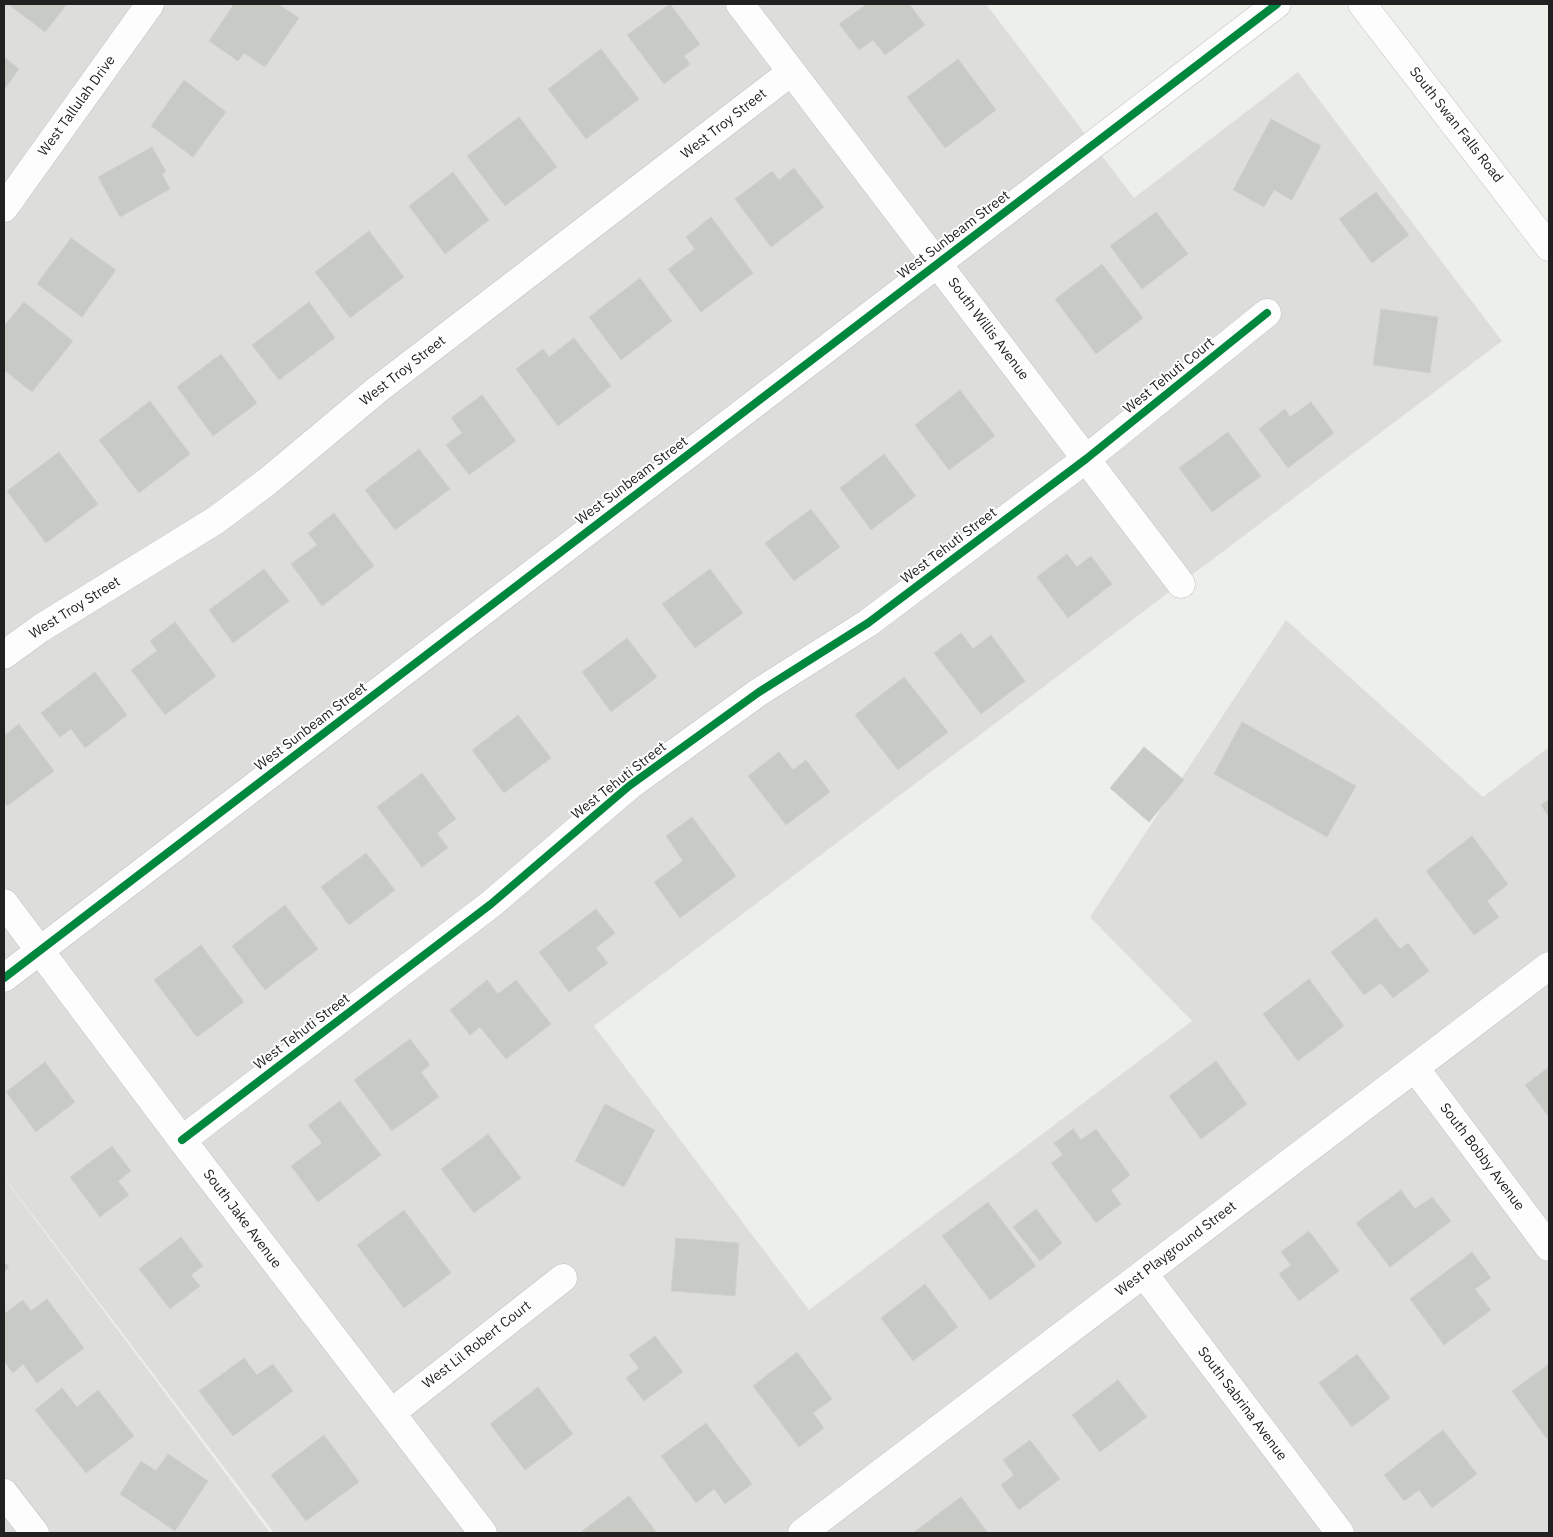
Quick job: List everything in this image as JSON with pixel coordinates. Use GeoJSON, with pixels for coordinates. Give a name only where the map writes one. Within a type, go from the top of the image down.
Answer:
{"type":"FeatureCollection","features":[{"type":"Feature","properties":{"kind":"street","name":"West Tallulah Drive"},"geometry":{"type":"LineString","coordinates":[[4,208],[150,4]]}},
{"type":"Feature","properties":{"kind":"street","name":"South Willis Avenue"},"geometry":{"type":"LineString","coordinates":[[740,4],[1181,584]]}},
{"type":"Feature","properties":{"kind":"street","name":"West Sunbeam Street"},"geometry":{"type":"LineString","coordinates":[[4,978],[1276,4]]}},
{"type":"Feature","properties":{"kind":"street","name":"South Swan Falls Road"},"geometry":{"type":"LineString","coordinates":[[1362,4],[1549,247]]}},
{"type":"Feature","properties":{"kind":"street","name":"West Troy Street"},"geometry":{"type":"LineString","coordinates":[[4,655],[41,628],[216,520],[268,481],[377,390],[791,72]]}},
{"type":"Feature","properties":{"kind":"street","name":"West Tehuti Court"},"geometry":{"type":"LineString","coordinates":[[1086,459],[1268,313]]}},
{"type":"Feature","properties":{"kind":"street","name":"West Tehuti Street"},"geometry":{"type":"LineString","coordinates":[[182,1140],[491,904],[628,786],[759,692],[868,623],[1086,459]]}},
{"type":"Feature","properties":{"kind":"street","name":"South Jake Avenue"},"geometry":{"type":"LineString","coordinates":[[4,903],[182,1140],[483,1533]]}},
{"type":"Feature","properties":{"kind":"street","name":"West Playground Street"},"geometry":{"type":"LineString","coordinates":[[802,1533],[1549,966]]}},
{"type":"Feature","properties":{"kind":"street","name":"South Bobby Avenue"},"geometry":{"type":"LineString","coordinates":[[1414,1068],[1549,1247]]}},
{"type":"Feature","properties":{"kind":"street","name":"South Sabrina Avenue"},"geometry":{"type":"LineString","coordinates":[[1144,1274],[1340,1533]]}},
{"type":"Feature","properties":{"kind":"street","name":"West Lil Robert Court"},"geometry":{"type":"LineString","coordinates":[[391,1413],[562,1278]]}},
{"type":"Feature","properties":{"kind":"street"},"geometry":{"type":"LineString","coordinates":[[4,1493],[35,1533]]}},
{"type":"Feature","properties":{"kind":"shaded area"},"geometry":{"type":"Polygon","coordinates":[[[4,4],[986,4],[1134,198],[1298,72],[1502,341],[594,1026],[809,1310],[1192,1021],[1090,917],[1286,620],[1483,797],[1549,747],[1549,1533],[274,1533],[4,1177],[4,4]]]}},
{"type":"Feature","properties":{"kind":"shaded area"},"geometry":{"type":"Polygon","coordinates":[[[4,1178],[270,1533],[4,1533],[4,1178]]]}},
{"type":"Feature","properties":{"kind":"building"},"geometry":{"type":"Polygon","coordinates":[[[8,4],[67,4],[45,32],[8,4]]]}},
{"type":"Feature","properties":{"kind":"building"},"geometry":{"type":"Polygon","coordinates":[[[234,4],[278,4],[299,18],[265,67],[244,53],[238,61],[209,41],[234,4]]]}},
{"type":"Feature","properties":{"kind":"building"},"geometry":{"type":"Polygon","coordinates":[[[670,4],[700,44],[684,56],[690,64],[664,84],[627,35],[670,4]]]}},
{"type":"Feature","properties":{"kind":"building"},"geometry":{"type":"Polygon","coordinates":[[[867,4],[909,4],[925,25],[885,55],[873,40],[859,50],[839,24],[867,4]]]}},
{"type":"Feature","properties":{"kind":"building"},"geometry":{"type":"Polygon","coordinates":[[[601,49],[639,99],[586,139],[548,89],[601,49]]]}},
{"type":"Feature","properties":{"kind":"building"},"geometry":{"type":"Polygon","coordinates":[[[4,57],[19,69],[4,90],[4,57]]]}},
{"type":"Feature","properties":{"kind":"building"},"geometry":{"type":"Polygon","coordinates":[[[958,59],[996,110],[945,148],[907,97],[958,59]]]}},
{"type":"Feature","properties":{"kind":"building"},"geometry":{"type":"Polygon","coordinates":[[[184,80],[226,112],[193,157],[151,126],[184,80]]]}},
{"type":"Feature","properties":{"kind":"building"},"geometry":{"type":"Polygon","coordinates":[[[519,117],[557,167],[505,206],[467,156],[519,117]]]}},
{"type":"Feature","properties":{"kind":"building"},"geometry":{"type":"Polygon","coordinates":[[[1271,119],[1321,146],[1292,200],[1274,190],[1264,207],[1233,190],[1271,119]]]}},
{"type":"Feature","properties":{"kind":"building"},"geometry":{"type":"Polygon","coordinates":[[[152,147],[166,172],[162,174],[170,189],[120,217],[98,177],[152,147]]]}},
{"type":"Feature","properties":{"kind":"building"},"geometry":{"type":"Polygon","coordinates":[[[794,168],[824,207],[771,247],[735,199],[772,171],[779,180],[794,168]]]}},
{"type":"Feature","properties":{"kind":"building"},"geometry":{"type":"Polygon","coordinates":[[[453,172],[489,220],[445,254],[409,206],[453,172]]]}},
{"type":"Feature","properties":{"kind":"building"},"geometry":{"type":"Polygon","coordinates":[[[1376,192],[1409,235],[1372,263],[1339,219],[1376,192]]]}},
{"type":"Feature","properties":{"kind":"building"},"geometry":{"type":"Polygon","coordinates":[[[1156,212],[1188,254],[1142,289],[1110,246],[1156,212]]]}},
{"type":"Feature","properties":{"kind":"building"},"geometry":{"type":"Polygon","coordinates":[[[711,217],[753,273],[701,312],[668,269],[695,249],[686,237],[711,217]]]}},
{"type":"Feature","properties":{"kind":"building"},"geometry":{"type":"Polygon","coordinates":[[[369,231],[404,277],[350,318],[315,272],[369,231]]]}},
{"type":"Feature","properties":{"kind":"building"},"geometry":{"type":"Polygon","coordinates":[[[71,238],[116,270],[82,317],[37,284],[71,238]]]}},
{"type":"Feature","properties":{"kind":"building"},"geometry":{"type":"Polygon","coordinates":[[[1102,264],[1143,318],[1096,354],[1055,299],[1102,264]]]}},
{"type":"Feature","properties":{"kind":"building"},"geometry":{"type":"Polygon","coordinates":[[[640,278],[672,321],[621,360],[589,317],[640,278]]]}},
{"type":"Feature","properties":{"kind":"building"},"geometry":{"type":"Polygon","coordinates":[[[24,302],[73,341],[32,392],[4,370],[4,326],[24,302]]]}},
{"type":"Feature","properties":{"kind":"building"},"geometry":{"type":"Polygon","coordinates":[[[309,302],[335,338],[279,380],[252,345],[309,302]]]}},
{"type":"Feature","properties":{"kind":"building"},"geometry":{"type":"Polygon","coordinates":[[[1381,309],[1438,317],[1430,373],[1373,365],[1381,309]]]}},
{"type":"Feature","properties":{"kind":"building"},"geometry":{"type":"Polygon","coordinates":[[[574,338],[611,386],[558,426],[516,369],[543,349],[549,357],[574,338]]]}},
{"type":"Feature","properties":{"kind":"building"},"geometry":{"type":"Polygon","coordinates":[[[221,354],[257,403],[213,436],[177,387],[221,354]]]}},
{"type":"Feature","properties":{"kind":"building"},"geometry":{"type":"Polygon","coordinates":[[[960,390],[995,436],[949,470],[915,425],[960,390]]]}},
{"type":"Feature","properties":{"kind":"building"},"geometry":{"type":"Polygon","coordinates":[[[482,395],[516,441],[469,475],[446,445],[462,433],[451,418],[482,395]]]}},
{"type":"Feature","properties":{"kind":"building"},"geometry":{"type":"Polygon","coordinates":[[[150,401],[190,454],[139,493],[99,440],[150,401]]]}},
{"type":"Feature","properties":{"kind":"building"},"geometry":{"type":"Polygon","coordinates":[[[1311,402],[1334,433],[1288,468],[1259,429],[1285,409],[1290,417],[1311,402]]]}},
{"type":"Feature","properties":{"kind":"building"},"geometry":{"type":"Polygon","coordinates":[[[1228,432],[1261,476],[1212,512],[1179,468],[1228,432]]]}},
{"type":"Feature","properties":{"kind":"building"},"geometry":{"type":"Polygon","coordinates":[[[419,449],[450,489],[395,530],[365,490],[419,449]]]}},
{"type":"Feature","properties":{"kind":"building"},"geometry":{"type":"Polygon","coordinates":[[[59,452],[98,504],[46,543],[7,491],[59,452]]]}},
{"type":"Feature","properties":{"kind":"building"},"geometry":{"type":"Polygon","coordinates":[[[884,454],[916,496],[871,530],[840,488],[884,454]]]}},
{"type":"Feature","properties":{"kind":"building"},"geometry":{"type":"Polygon","coordinates":[[[811,509],[840,547],[794,581],[765,543],[811,509]]]}},
{"type":"Feature","properties":{"kind":"building"},"geometry":{"type":"Polygon","coordinates":[[[334,513],[374,566],[322,606],[291,564],[317,545],[308,533],[334,513]]]}},
{"type":"Feature","properties":{"kind":"building"},"geometry":{"type":"Polygon","coordinates":[[[1067,554],[1077,567],[1091,556],[1112,584],[1068,618],[1037,577],[1067,554]]]}},
{"type":"Feature","properties":{"kind":"building"},"geometry":{"type":"Polygon","coordinates":[[[264,569],[289,601],[233,643],[209,610],[264,569]]]}},
{"type":"Feature","properties":{"kind":"building"},"geometry":{"type":"Polygon","coordinates":[[[710,569],[743,613],[695,648],[662,604],[710,569]]]}},
{"type":"Feature","properties":{"kind":"building"},"geometry":{"type":"Polygon","coordinates":[[[175,622],[216,676],[165,715],[131,670],[157,651],[150,641],[175,622]]]}},
{"type":"Feature","properties":{"kind":"building"},"geometry":{"type":"Polygon","coordinates":[[[961,633],[973,649],[991,635],[1025,681],[981,714],[934,653],[961,633]]]}},
{"type":"Feature","properties":{"kind":"building"},"geometry":{"type":"Polygon","coordinates":[[[627,638],[657,677],[611,712],[582,672],[627,638]]]}},
{"type":"Feature","properties":{"kind":"building"},"geometry":{"type":"Polygon","coordinates":[[[95,672],[127,715],[85,748],[71,729],[60,737],[41,713],[95,672]]]}},
{"type":"Feature","properties":{"kind":"building"},"geometry":{"type":"Polygon","coordinates":[[[904,677],[948,732],[898,770],[855,715],[904,677]]]}},
{"type":"Feature","properties":{"kind":"building"},"geometry":{"type":"Polygon","coordinates":[[[518,715],[551,758],[504,793],[472,750],[518,715]]]}},
{"type":"Feature","properties":{"kind":"building"},"geometry":{"type":"Polygon","coordinates":[[[1242,722],[1356,786],[1327,837],[1214,774],[1242,722]]]}},
{"type":"Feature","properties":{"kind":"building"},"geometry":{"type":"Polygon","coordinates":[[[19,724],[54,771],[7,806],[4,801],[4,736],[19,724]]]}},
{"type":"Feature","properties":{"kind":"building"},"geometry":{"type":"Polygon","coordinates":[[[1144,747],[1184,780],[1149,822],[1110,788],[1144,747]]]}},
{"type":"Feature","properties":{"kind":"building"},"geometry":{"type":"Polygon","coordinates":[[[779,752],[793,770],[806,760],[830,792],[786,825],[748,776],[779,752]]]}},
{"type":"Feature","properties":{"kind":"building"},"geometry":{"type":"Polygon","coordinates":[[[422,773],[456,819],[437,833],[448,848],[422,867],[377,807],[422,773]]]}},
{"type":"Feature","properties":{"kind":"building"},"geometry":{"type":"Polygon","coordinates":[[[1549,799],[1549,817],[1541,805],[1549,799]]]}},
{"type":"Feature","properties":{"kind":"building"},"geometry":{"type":"Polygon","coordinates":[[[692,817],[736,876],[680,918],[654,882],[683,861],[666,836],[692,817]]]}},
{"type":"Feature","properties":{"kind":"building"},"geometry":{"type":"Polygon","coordinates":[[[1472,836],[1508,884],[1487,901],[1499,917],[1474,935],[1426,871],[1472,836]]]}},
{"type":"Feature","properties":{"kind":"building"},"geometry":{"type":"Polygon","coordinates":[[[366,853],[395,890],[349,925],[321,887],[366,853]]]}},
{"type":"Feature","properties":{"kind":"building"},"geometry":{"type":"Polygon","coordinates":[[[285,905],[318,949],[265,990],[232,946],[285,905]]]}},
{"type":"Feature","properties":{"kind":"building"},"geometry":{"type":"Polygon","coordinates":[[[596,909],[615,933],[596,948],[608,963],[569,992],[539,952],[596,909]]]}},
{"type":"Feature","properties":{"kind":"building"},"geometry":{"type":"Polygon","coordinates":[[[1376,918],[1400,949],[1408,943],[1429,971],[1393,998],[1381,983],[1364,995],[1331,952],[1376,918]]]}},
{"type":"Feature","properties":{"kind":"building"},"geometry":{"type":"Polygon","coordinates":[[[201,945],[244,1002],[197,1037],[154,980],[201,945]]]}},
{"type":"Feature","properties":{"kind":"building"},"geometry":{"type":"Polygon","coordinates":[[[1309,979],[1344,1026],[1298,1061],[1263,1014],[1309,979]]]}},
{"type":"Feature","properties":{"kind":"building"},"geometry":{"type":"Polygon","coordinates":[[[487,980],[498,994],[516,980],[551,1024],[506,1059],[480,1027],[470,1035],[450,1010],[487,980]]]}},
{"type":"Feature","properties":{"kind":"building"},"geometry":{"type":"Polygon","coordinates":[[[410,1039],[430,1065],[421,1072],[439,1097],[392,1131],[354,1080],[410,1039]]]}},
{"type":"Feature","properties":{"kind":"building"},"geometry":{"type":"Polygon","coordinates":[[[1216,1061],[1247,1104],[1201,1139],[1169,1096],[1216,1061]]]}},
{"type":"Feature","properties":{"kind":"building"},"geometry":{"type":"Polygon","coordinates":[[[45,1062],[75,1102],[36,1132],[6,1092],[45,1062]]]}},
{"type":"Feature","properties":{"kind":"building"},"geometry":{"type":"Polygon","coordinates":[[[1549,1067],[1549,1117],[1525,1085],[1549,1067]]]}},
{"type":"Feature","properties":{"kind":"building"},"geometry":{"type":"Polygon","coordinates":[[[340,1101],[381,1155],[318,1202],[291,1166],[322,1143],[308,1125],[340,1101]]]}},
{"type":"Feature","properties":{"kind":"building"},"geometry":{"type":"Polygon","coordinates":[[[605,1104],[655,1130],[624,1187],[575,1161],[605,1104]]]}},
{"type":"Feature","properties":{"kind":"building"},"geometry":{"type":"Polygon","coordinates":[[[1073,1129],[1081,1140],[1096,1129],[1130,1175],[1111,1190],[1121,1204],[1096,1223],[1051,1163],[1063,1155],[1054,1143],[1073,1129]]]}},
{"type":"Feature","properties":{"kind":"building"},"geometry":{"type":"Polygon","coordinates":[[[488,1134],[521,1178],[474,1213],[441,1169],[488,1134]]]}},
{"type":"Feature","properties":{"kind":"building"},"geometry":{"type":"Polygon","coordinates":[[[112,1146],[131,1171],[118,1181],[129,1195],[100,1217],[70,1177],[112,1146]]]}},
{"type":"Feature","properties":{"kind":"building"},"geometry":{"type":"Polygon","coordinates":[[[1401,1190],[1415,1209],[1432,1197],[1451,1221],[1390,1267],[1356,1223],[1401,1190]]]}},
{"type":"Feature","properties":{"kind":"building"},"geometry":{"type":"Polygon","coordinates":[[[988,1202],[1036,1266],[990,1300],[942,1236],[988,1202]]]}},
{"type":"Feature","properties":{"kind":"building"},"geometry":{"type":"Polygon","coordinates":[[[1036,1209],[1062,1243],[1040,1261],[1013,1227],[1036,1209]]]}},
{"type":"Feature","properties":{"kind":"building"},"geometry":{"type":"Polygon","coordinates":[[[404,1210],[451,1273],[404,1308],[357,1245],[404,1210]]]}},
{"type":"Feature","properties":{"kind":"building"},"geometry":{"type":"Polygon","coordinates":[[[1309,1231],[1339,1271],[1299,1301],[1279,1274],[1291,1265],[1281,1252],[1309,1231]]]}},
{"type":"Feature","properties":{"kind":"building"},"geometry":{"type":"Polygon","coordinates":[[[181,1237],[203,1266],[191,1275],[200,1286],[170,1309],[139,1269],[181,1237]]]}},
{"type":"Feature","properties":{"kind":"building"},"geometry":{"type":"Polygon","coordinates":[[[676,1238],[739,1243],[735,1296],[671,1291],[676,1238]]]}},
{"type":"Feature","properties":{"kind":"building"},"geometry":{"type":"Polygon","coordinates":[[[1472,1252],[1491,1278],[1475,1289],[1491,1310],[1444,1345],[1410,1299],[1472,1252]]]}},
{"type":"Feature","properties":{"kind":"building"},"geometry":{"type":"Polygon","coordinates":[[[4,1262],[9,1267],[4,1272],[4,1262]]]}},
{"type":"Feature","properties":{"kind":"building"},"geometry":{"type":"Polygon","coordinates":[[[925,1284],[958,1327],[913,1361],[881,1318],[925,1284]]]}},
{"type":"Feature","properties":{"kind":"building"},"geometry":{"type":"Polygon","coordinates":[[[47,1299],[84,1348],[37,1383],[23,1364],[13,1373],[4,1361],[4,1314],[23,1300],[31,1311],[47,1299]]]}},
{"type":"Feature","properties":{"kind":"building"},"geometry":{"type":"Polygon","coordinates":[[[655,1336],[683,1372],[644,1401],[626,1378],[639,1368],[629,1355],[655,1336]]]}},
{"type":"Feature","properties":{"kind":"building"},"geometry":{"type":"Polygon","coordinates":[[[797,1352],[832,1399],[813,1413],[824,1428],[799,1447],[753,1386],[797,1352]]]}},
{"type":"Feature","properties":{"kind":"building"},"geometry":{"type":"Polygon","coordinates":[[[1357,1354],[1390,1398],[1352,1427],[1319,1383],[1357,1354]]]}},
{"type":"Feature","properties":{"kind":"building"},"geometry":{"type":"Polygon","coordinates":[[[244,1358],[257,1375],[273,1364],[293,1391],[233,1436],[199,1391],[244,1358]]]}},
{"type":"Feature","properties":{"kind":"building"},"geometry":{"type":"Polygon","coordinates":[[[1549,1364],[1549,1437],[1547,1439],[1512,1391],[1549,1364]]]}},
{"type":"Feature","properties":{"kind":"building"},"geometry":{"type":"Polygon","coordinates":[[[1118,1380],[1147,1417],[1100,1452],[1072,1415],[1118,1380]]]}},
{"type":"Feature","properties":{"kind":"building"},"geometry":{"type":"Polygon","coordinates":[[[538,1387],[573,1434],[525,1470],[490,1424],[538,1387]]]}},
{"type":"Feature","properties":{"kind":"building"},"geometry":{"type":"Polygon","coordinates":[[[62,1388],[77,1407],[98,1390],[134,1436],[86,1473],[35,1410],[62,1388]]]}},
{"type":"Feature","properties":{"kind":"building"},"geometry":{"type":"Polygon","coordinates":[[[706,1423],[752,1484],[725,1504],[714,1489],[696,1503],[661,1456],[706,1423]]]}},
{"type":"Feature","properties":{"kind":"building"},"geometry":{"type":"Polygon","coordinates":[[[1443,1430],[1477,1474],[1432,1508],[1419,1490],[1404,1501],[1384,1475],[1443,1430]]]}},
{"type":"Feature","properties":{"kind":"building"},"geometry":{"type":"Polygon","coordinates":[[[324,1435],[359,1482],[306,1521],[271,1475],[324,1435]]]}},
{"type":"Feature","properties":{"kind":"building"},"geometry":{"type":"Polygon","coordinates":[[[1030,1440],[1060,1479],[1019,1510],[1001,1485],[1014,1475],[1003,1460],[1030,1440]]]}},
{"type":"Feature","properties":{"kind":"building"},"geometry":{"type":"Polygon","coordinates":[[[168,1454],[208,1481],[175,1531],[120,1494],[141,1461],[156,1471],[168,1454]]]}},
{"type":"Feature","properties":{"kind":"building"},"geometry":{"type":"Polygon","coordinates":[[[629,1496],[657,1533],[584,1533],[582,1531],[629,1496]]]}},
{"type":"Feature","properties":{"kind":"building"},"geometry":{"type":"Polygon","coordinates":[[[961,1497],[988,1533],[913,1533],[961,1497]]]}},
{"type":"Feature","properties":{"kind":"cycle path"},"geometry":{"type":"LineString","coordinates":[[4,978],[1277,4]]}},
{"type":"Feature","properties":{"kind":"cycle path"},"geometry":{"type":"LineString","coordinates":[[182,1140],[491,904],[629,786],[759,692],[868,623],[1086,459],[1267,313]]}}]}
